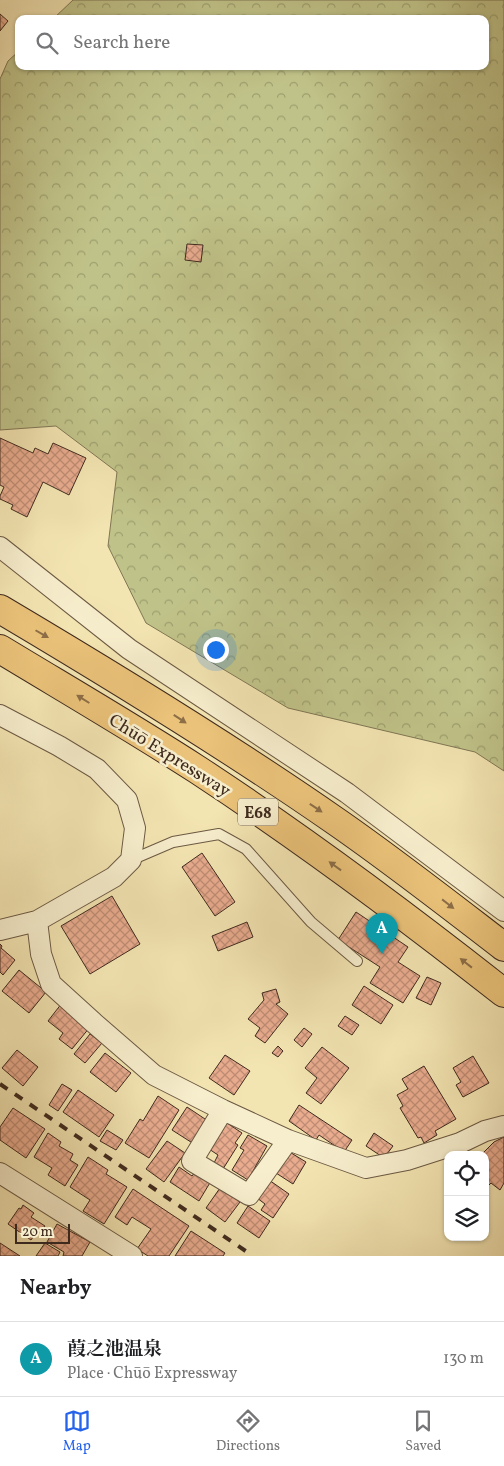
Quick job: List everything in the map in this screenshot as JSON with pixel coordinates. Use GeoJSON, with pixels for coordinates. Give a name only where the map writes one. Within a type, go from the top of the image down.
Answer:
{"type":"FeatureCollection","features":[{"type":"Feature","properties":{"kind":"highway","name":"Chūō Expressway"},"geometry":{"type":"LineString","coordinates":[[0,610],[105,671],[334,820],[504,947]]}},
{"type":"Feature","properties":{"kind":"highway","name":"Chūō Expressway"},"geometry":{"type":"LineString","coordinates":[[0,649],[197,770],[309,847],[445,946],[504,993]]}},
{"type":"Feature","properties":{"kind":"street"},"geometry":{"type":"LineString","coordinates":[[0,547],[129,649],[346,793],[504,911]]}},
{"type":"Feature","properties":{"kind":"street"},"geometry":{"type":"LineString","coordinates":[[0,715],[59,746],[97,769],[127,800],[135,828],[131,860],[114,877],[37,921],[0,930]]}},
{"type":"Feature","properties":{"kind":"street"},"geometry":{"type":"LineString","coordinates":[[37,921],[41,954],[51,984],[154,1075],[288,1140],[366,1168],[407,1160],[460,1143],[485,1131],[504,1126]]}},
{"type":"Feature","properties":{"kind":"street"},"geometry":{"type":"LineString","coordinates":[[223,1110],[192,1161],[249,1195],[288,1140]]}},
{"type":"Feature","properties":{"kind":"street"},"geometry":{"type":"LineString","coordinates":[[0,1173],[132,1256]]}},
{"type":"Feature","properties":{"kind":"lane"},"geometry":{"type":"LineString","coordinates":[[131,860],[173,842],[219,834],[246,848],[311,922],[357,961]]}},
{"type":"Feature","properties":{"kind":"green space"},"geometry":{"type":"Polygon","coordinates":[[[73,0],[504,0],[504,771],[475,752],[288,708],[146,623],[108,546],[117,472],[56,426],[0,430],[0,79],[8,61],[15,55],[15,70],[489,70],[489,15],[57,15],[73,0]]]}},
{"type":"Feature","properties":{"kind":"building"},"geometry":{"type":"Polygon","coordinates":[[[0,14],[8,21],[0,31],[0,14]]]}},
{"type":"Feature","properties":{"kind":"building"},"geometry":{"type":"Polygon","coordinates":[[[187,244],[203,245],[201,262],[185,260],[187,244]]]}},
{"type":"Feature","properties":{"kind":"building"},"geometry":{"type":"Polygon","coordinates":[[[0,438],[33,453],[35,448],[48,454],[53,443],[86,458],[69,495],[43,482],[27,517],[11,509],[13,505],[0,499],[4,487],[0,485],[0,438]]]}},
{"type":"Feature","properties":{"kind":"building"},"geometry":{"type":"Polygon","coordinates":[[[202,853],[235,902],[215,916],[182,867],[202,853]]]}},
{"type":"Feature","properties":{"kind":"building"},"geometry":{"type":"Polygon","coordinates":[[[112,896],[140,944],[90,974],[61,926],[112,896]]]}},
{"type":"Feature","properties":{"kind":"building"},"geometry":{"type":"Polygon","coordinates":[[[356,912],[408,947],[398,962],[420,976],[403,1003],[370,983],[380,967],[338,940],[356,912]]]}},
{"type":"Feature","properties":{"kind":"building"},"geometry":{"type":"Polygon","coordinates":[[[247,922],[253,937],[218,951],[212,936],[247,922]]]}},
{"type":"Feature","properties":{"kind":"building"},"geometry":{"type":"Polygon","coordinates":[[[0,944],[1,948],[15,960],[3,975],[0,972],[0,944]]]}},
{"type":"Feature","properties":{"kind":"building"},"geometry":{"type":"Polygon","coordinates":[[[19,970],[46,992],[29,1013],[2,991],[19,970]]]}},
{"type":"Feature","properties":{"kind":"building"},"geometry":{"type":"Polygon","coordinates":[[[427,977],[441,983],[431,1005],[416,998],[427,977]]]}},
{"type":"Feature","properties":{"kind":"building"},"geometry":{"type":"Polygon","coordinates":[[[364,986],[393,1005],[381,1024],[352,1005],[364,986]]]}},
{"type":"Feature","properties":{"kind":"building"},"geometry":{"type":"Polygon","coordinates":[[[276,989],[280,1002],[276,1004],[288,1014],[265,1043],[255,1036],[260,1028],[248,1019],[264,1000],[262,993],[276,989]]]}},
{"type":"Feature","properties":{"kind":"building"},"geometry":{"type":"Polygon","coordinates":[[[62,1003],[90,1027],[72,1049],[59,1039],[63,1033],[48,1021],[62,1003]]]}},
{"type":"Feature","properties":{"kind":"building"},"geometry":{"type":"Polygon","coordinates":[[[345,1016],[359,1025],[352,1035],[338,1026],[345,1016]]]}},
{"type":"Feature","properties":{"kind":"building"},"geometry":{"type":"Polygon","coordinates":[[[304,1028],[312,1034],[302,1047],[294,1040],[304,1028]]]}},
{"type":"Feature","properties":{"kind":"building"},"geometry":{"type":"Polygon","coordinates":[[[90,1034],[102,1043],[85,1063],[74,1054],[90,1034]]]}},
{"type":"Feature","properties":{"kind":"building"},"geometry":{"type":"Polygon","coordinates":[[[278,1046],[283,1051],[278,1057],[272,1053],[278,1046]]]}},
{"type":"Feature","properties":{"kind":"building"},"geometry":{"type":"Polygon","coordinates":[[[322,1047],[349,1068],[321,1104],[306,1093],[317,1078],[305,1068],[322,1047]]]}},
{"type":"Feature","properties":{"kind":"building"},"geometry":{"type":"Polygon","coordinates":[[[17,1050],[38,1067],[23,1086],[2,1068],[17,1050]]]}},
{"type":"Feature","properties":{"kind":"building"},"geometry":{"type":"Polygon","coordinates":[[[105,1053],[131,1073],[116,1092],[90,1072],[105,1053]]]}},
{"type":"Feature","properties":{"kind":"building"},"geometry":{"type":"Polygon","coordinates":[[[225,1055],[250,1071],[234,1095],[209,1078],[225,1055]]]}},
{"type":"Feature","properties":{"kind":"building"},"geometry":{"type":"Polygon","coordinates":[[[473,1056],[489,1083],[463,1097],[456,1085],[461,1082],[453,1068],[473,1056]]]}},
{"type":"Feature","properties":{"kind":"building"},"geometry":{"type":"Polygon","coordinates":[[[424,1066],[456,1119],[435,1131],[437,1135],[424,1143],[421,1137],[418,1138],[400,1108],[403,1106],[397,1095],[408,1089],[402,1079],[424,1066]]]}},
{"type":"Feature","properties":{"kind":"building"},"geometry":{"type":"Polygon","coordinates":[[[62,1084],[72,1090],[58,1111],[49,1105],[62,1084]]]}},
{"type":"Feature","properties":{"kind":"building"},"geometry":{"type":"Polygon","coordinates":[[[78,1090],[114,1115],[99,1137],[63,1112],[78,1090]]]}},
{"type":"Feature","properties":{"kind":"building"},"geometry":{"type":"Polygon","coordinates":[[[158,1096],[179,1110],[149,1158],[125,1143],[140,1119],[143,1121],[158,1096]]]}},
{"type":"Feature","properties":{"kind":"building"},"geometry":{"type":"Polygon","coordinates":[[[299,1105],[352,1140],[344,1152],[319,1135],[316,1140],[289,1121],[299,1105]]]}},
{"type":"Feature","properties":{"kind":"building"},"geometry":{"type":"Polygon","coordinates":[[[187,1107],[208,1121],[194,1144],[172,1130],[187,1107]]]}},
{"type":"Feature","properties":{"kind":"building"},"geometry":{"type":"Polygon","coordinates":[[[13,1108],[45,1129],[26,1158],[0,1140],[0,1127],[13,1108]]]}},
{"type":"Feature","properties":{"kind":"building"},"geometry":{"type":"Polygon","coordinates":[[[227,1123],[242,1133],[235,1143],[238,1145],[223,1169],[214,1163],[218,1155],[206,1147],[227,1123]]]}},
{"type":"Feature","properties":{"kind":"building"},"geometry":{"type":"Polygon","coordinates":[[[107,1130],[123,1140],[116,1150],[100,1141],[107,1130]]]}},
{"type":"Feature","properties":{"kind":"building"},"geometry":{"type":"Polygon","coordinates":[[[48,1133],[61,1142],[59,1146],[73,1154],[70,1160],[78,1165],[65,1186],[48,1175],[52,1168],[34,1157],[48,1133]]]}},
{"type":"Feature","properties":{"kind":"building"},"geometry":{"type":"Polygon","coordinates":[[[374,1133],[393,1146],[384,1158],[366,1146],[374,1133]]]}},
{"type":"Feature","properties":{"kind":"building"},"geometry":{"type":"Polygon","coordinates":[[[248,1135],[267,1146],[248,1180],[232,1170],[244,1150],[240,1148],[248,1135]]]}},
{"type":"Feature","properties":{"kind":"building"},"geometry":{"type":"Polygon","coordinates":[[[504,1137],[504,1183],[500,1190],[491,1183],[489,1185],[489,1151],[485,1151],[494,1142],[504,1137]]]}},
{"type":"Feature","properties":{"kind":"building"},"geometry":{"type":"Polygon","coordinates":[[[167,1141],[185,1153],[164,1182],[146,1169],[167,1141]]]}},
{"type":"Feature","properties":{"kind":"building"},"geometry":{"type":"Polygon","coordinates":[[[288,1151],[306,1162],[293,1184],[276,1173],[288,1151]]]}},
{"type":"Feature","properties":{"kind":"building"},"geometry":{"type":"Polygon","coordinates":[[[88,1157],[108,1170],[106,1174],[127,1187],[104,1224],[83,1211],[90,1200],[70,1187],[88,1157]]]}},
{"type":"Feature","properties":{"kind":"building"},"geometry":{"type":"Polygon","coordinates":[[[179,1167],[192,1176],[195,1172],[211,1181],[199,1201],[170,1182],[179,1167]]]}},
{"type":"Feature","properties":{"kind":"building"},"geometry":{"type":"Polygon","coordinates":[[[269,1180],[289,1194],[273,1218],[261,1210],[265,1204],[257,1198],[269,1180]]]}},
{"type":"Feature","properties":{"kind":"building"},"geometry":{"type":"Polygon","coordinates":[[[220,1188],[240,1202],[225,1222],[206,1208],[220,1188]]]}},
{"type":"Feature","properties":{"kind":"building"},"geometry":{"type":"Polygon","coordinates":[[[133,1189],[189,1226],[169,1256],[148,1256],[137,1249],[151,1229],[132,1217],[127,1225],[115,1217],[133,1189]]]}},
{"type":"Feature","properties":{"kind":"building"},"geometry":{"type":"Polygon","coordinates":[[[23,1205],[34,1213],[31,1217],[45,1226],[41,1232],[38,1230],[31,1240],[8,1224],[23,1205]]]}},
{"type":"Feature","properties":{"kind":"building"},"geometry":{"type":"Polygon","coordinates":[[[248,1206],[270,1221],[259,1238],[237,1223],[248,1206]]]}},
{"type":"Feature","properties":{"kind":"building"},"geometry":{"type":"Polygon","coordinates":[[[57,1224],[90,1242],[82,1256],[63,1256],[64,1252],[47,1242],[57,1224]]]}},
{"type":"Feature","properties":{"kind":"building"},"geometry":{"type":"Polygon","coordinates":[[[191,1231],[225,1253],[223,1256],[175,1256],[191,1231]]]}},
{"type":"Feature","properties":{"kind":"building"},"geometry":{"type":"Polygon","coordinates":[[[0,1243],[20,1256],[0,1256],[0,1243]]]}},
{"type":"Feature","properties":{"kind":"building"},"geometry":{"type":"Polygon","coordinates":[[[45,1243],[60,1252],[58,1256],[36,1256],[45,1243]]]}},
{"type":"Feature","properties":{"kind":"railway"},"geometry":{"type":"LineString","coordinates":[[0,1084],[253,1256]]}},
{"type":"Feature","properties":{"kind":"place","name":"葭之池温泉"},"geometry":{"type":"Point","coordinates":[382,954]}}]}
